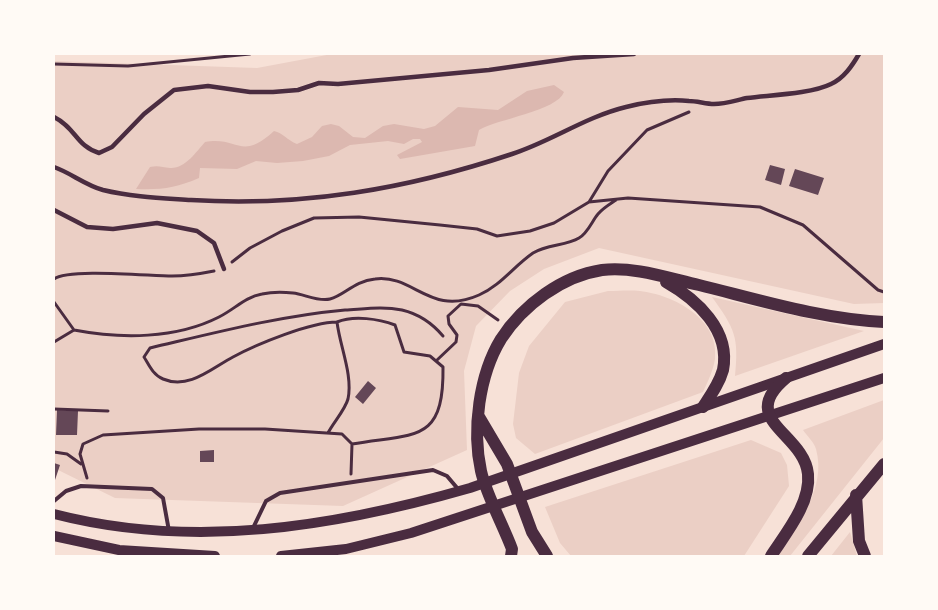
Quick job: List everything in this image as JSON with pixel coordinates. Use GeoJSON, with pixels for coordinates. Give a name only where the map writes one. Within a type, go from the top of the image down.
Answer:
{"type":"FeatureCollection","features":[{"type":"Feature","properties":{"kind":"main road"},"geometry":{"type":"LineString","coordinates":[[513,554],[481,471],[477,413],[492,356],[508,328],[532,304],[572,278],[604,270],[651,274],[811,313],[884,322]]}},
{"type":"Feature","properties":{"kind":"main road"},"geometry":{"type":"LineString","coordinates":[[651,274],[680,290],[702,308],[719,334],[723,368],[717,386],[703,407]]}},
{"type":"Feature","properties":{"kind":"main road"},"geometry":{"type":"LineString","coordinates":[[54,514],[127,527],[169,530],[252,530],[350,518],[404,507],[465,489],[884,344]]}},
{"type":"Feature","properties":{"kind":"main road"},"geometry":{"type":"LineString","coordinates":[[770,556],[801,507],[808,484],[805,461],[800,450],[774,425],[768,414],[771,398],[786,378]]}},
{"type":"Feature","properties":{"kind":"main road"},"geometry":{"type":"LineString","coordinates":[[281,556],[346,549],[411,533],[476,513],[768,414],[884,378]]}},
{"type":"Feature","properties":{"kind":"main road"},"geometry":{"type":"LineString","coordinates":[[477,413],[507,464],[532,532],[547,556]]}},
{"type":"Feature","properties":{"kind":"main road"},"geometry":{"type":"LineString","coordinates":[[808,556],[856,495],[884,464]]}},
{"type":"Feature","properties":{"kind":"main road"},"geometry":{"type":"LineString","coordinates":[[856,495],[859,540],[865,556]]}},
{"type":"Feature","properties":{"kind":"main road"},"geometry":{"type":"LineString","coordinates":[[54,536],[119,550],[215,556]]}},
{"type":"Feature","properties":{"kind":"street"},"geometry":{"type":"LineString","coordinates":[[54,117],[67,124],[86,149],[99,153],[112,147],[144,114],[174,90],[208,86],[250,92],[273,92],[298,90],[319,83],[367,82],[489,70],[573,58],[634,54]]}},
{"type":"Feature","properties":{"kind":"street"},"geometry":{"type":"LineString","coordinates":[[54,166],[81,182],[104,190],[138,196],[217,202],[310,200],[410,183],[468,167],[549,140],[591,117],[626,107],[664,100],[715,104],[813,90],[831,84],[850,69],[859,54]]}},
{"type":"Feature","properties":{"kind":"street"},"geometry":{"type":"LineString","coordinates":[[54,210],[87,227],[96,229],[113,229],[157,223],[197,231],[214,243],[224,269]]}},
{"type":"Feature","properties":{"kind":"lane"},"geometry":{"type":"LineString","coordinates":[[252,530],[262,508],[272,496],[280,493],[433,470],[465,489]]}},
{"type":"Feature","properties":{"kind":"lane"},"geometry":{"type":"LineString","coordinates":[[54,501],[66,491],[90,485],[147,488],[156,491],[163,498],[169,530]]}},
{"type":"Feature","properties":{"kind":"path"},"geometry":{"type":"LineString","coordinates":[[54,64],[128,66],[250,54]]}},
{"type":"Feature","properties":{"kind":"path"},"geometry":{"type":"LineString","coordinates":[[589,202],[608,171],[647,130],[715,104]]}},
{"type":"Feature","properties":{"kind":"path"},"geometry":{"type":"LineString","coordinates":[[54,279],[68,274],[130,273],[192,276],[224,269],[250,248],[282,231],[314,218],[359,217],[477,229],[497,236],[530,231],[554,223],[589,202],[628,198],[760,207],[803,225],[878,290],[884,292]]}},
{"type":"Feature","properties":{"kind":"path"},"geometry":{"type":"LineString","coordinates":[[54,302],[74,330],[98,335],[164,334],[219,317],[243,300],[263,294],[293,293],[330,299],[357,283],[375,279],[390,279],[430,298],[443,301],[458,301],[479,295],[501,282],[534,253],[580,238],[599,212],[617,200]]}},
{"type":"Feature","properties":{"kind":"path"},"geometry":{"type":"LineString","coordinates":[[436,361],[456,342],[457,335],[449,324],[448,316],[462,304],[478,306],[508,328]]}},
{"type":"Feature","properties":{"kind":"path"},"geometry":{"type":"LineString","coordinates":[[352,444],[420,432],[432,423],[440,411],[444,389],[443,367],[430,356],[404,352],[395,325],[379,319],[344,319],[337,322],[318,324],[258,346],[233,357],[205,375],[186,382],[165,380],[155,375],[144,357],[150,348],[214,334],[314,313],[377,308],[402,310],[420,317],[433,324],[443,336]]}},
{"type":"Feature","properties":{"kind":"path"},"geometry":{"type":"LineString","coordinates":[[328,433],[348,400],[348,375],[339,342],[337,322]]}},
{"type":"Feature","properties":{"kind":"path"},"geometry":{"type":"LineString","coordinates":[[54,342],[74,330]]}},
{"type":"Feature","properties":{"kind":"path"},"geometry":{"type":"LineString","coordinates":[[54,409],[108,411]]}},
{"type":"Feature","properties":{"kind":"path"},"geometry":{"type":"LineString","coordinates":[[90,485],[80,454],[82,444],[103,435],[199,429],[342,434],[352,444],[351,482]]}},
{"type":"Feature","properties":{"kind":"path"},"geometry":{"type":"LineString","coordinates":[[54,452],[67,454],[82,464]]}},
{"type":"Feature","properties":{"kind":"shaded area"},"geometry":{"type":"Polygon","coordinates":[[[332,54],[884,54],[884,303],[854,304],[599,248],[544,269],[510,291],[476,326],[464,371],[467,450],[343,506],[115,498],[54,468],[54,61],[257,68],[332,54]]]}},
{"type":"Feature","properties":{"kind":"shaded area"},"geometry":{"type":"Polygon","coordinates":[[[554,85],[564,92],[559,99],[539,109],[479,130],[475,146],[400,159],[397,155],[422,142],[420,139],[413,139],[404,144],[388,141],[350,145],[329,156],[303,161],[277,163],[256,161],[237,169],[200,168],[199,178],[183,184],[161,189],[136,189],[150,167],[175,168],[181,166],[205,142],[225,142],[246,147],[263,140],[274,131],[297,144],[312,137],[322,126],[331,124],[339,126],[353,137],[365,138],[383,126],[394,124],[424,129],[435,126],[458,107],[498,110],[527,91],[554,85]]]}},
{"type":"Feature","properties":{"kind":"shaded area"},"geometry":{"type":"Polygon","coordinates":[[[608,291],[653,293],[680,304],[702,321],[710,332],[715,345],[715,359],[707,384],[703,392],[535,454],[516,438],[513,424],[519,373],[529,346],[565,302],[608,291]]]}},
{"type":"Feature","properties":{"kind":"shaded area"},"geometry":{"type":"Polygon","coordinates":[[[712,297],[864,331],[735,376],[736,342],[734,334],[726,317],[712,297]]]}},
{"type":"Feature","properties":{"kind":"shaded area"},"geometry":{"type":"Polygon","coordinates":[[[884,400],[884,438],[790,556],[778,556],[808,506],[817,478],[816,449],[803,430],[884,400]]]}},
{"type":"Feature","properties":{"kind":"shaded area"},"geometry":{"type":"Polygon","coordinates":[[[751,440],[781,453],[787,465],[789,486],[744,556],[571,556],[560,543],[545,507],[751,440]]]}},
{"type":"Feature","properties":{"kind":"shaded area"},"geometry":{"type":"Polygon","coordinates":[[[850,532],[857,556],[831,556],[850,532]]]}},
{"type":"Feature","properties":{"kind":"building"},"geometry":{"type":"Polygon","coordinates":[[[770,165],[785,169],[781,185],[765,180],[770,165]]]}},
{"type":"Feature","properties":{"kind":"building"},"geometry":{"type":"Polygon","coordinates":[[[795,169],[824,178],[818,195],[789,186],[795,169]]]}},
{"type":"Feature","properties":{"kind":"building"},"geometry":{"type":"Polygon","coordinates":[[[368,381],[376,388],[363,404],[355,397],[368,381]]]}},
{"type":"Feature","properties":{"kind":"building"},"geometry":{"type":"Polygon","coordinates":[[[57,410],[78,411],[77,435],[56,435],[57,410]]]}},
{"type":"Feature","properties":{"kind":"building"},"geometry":{"type":"Polygon","coordinates":[[[214,450],[214,462],[200,462],[200,451],[214,450]]]}},
{"type":"Feature","properties":{"kind":"building"},"geometry":{"type":"Polygon","coordinates":[[[54,463],[60,465],[54,483],[54,463]]]}}]}
